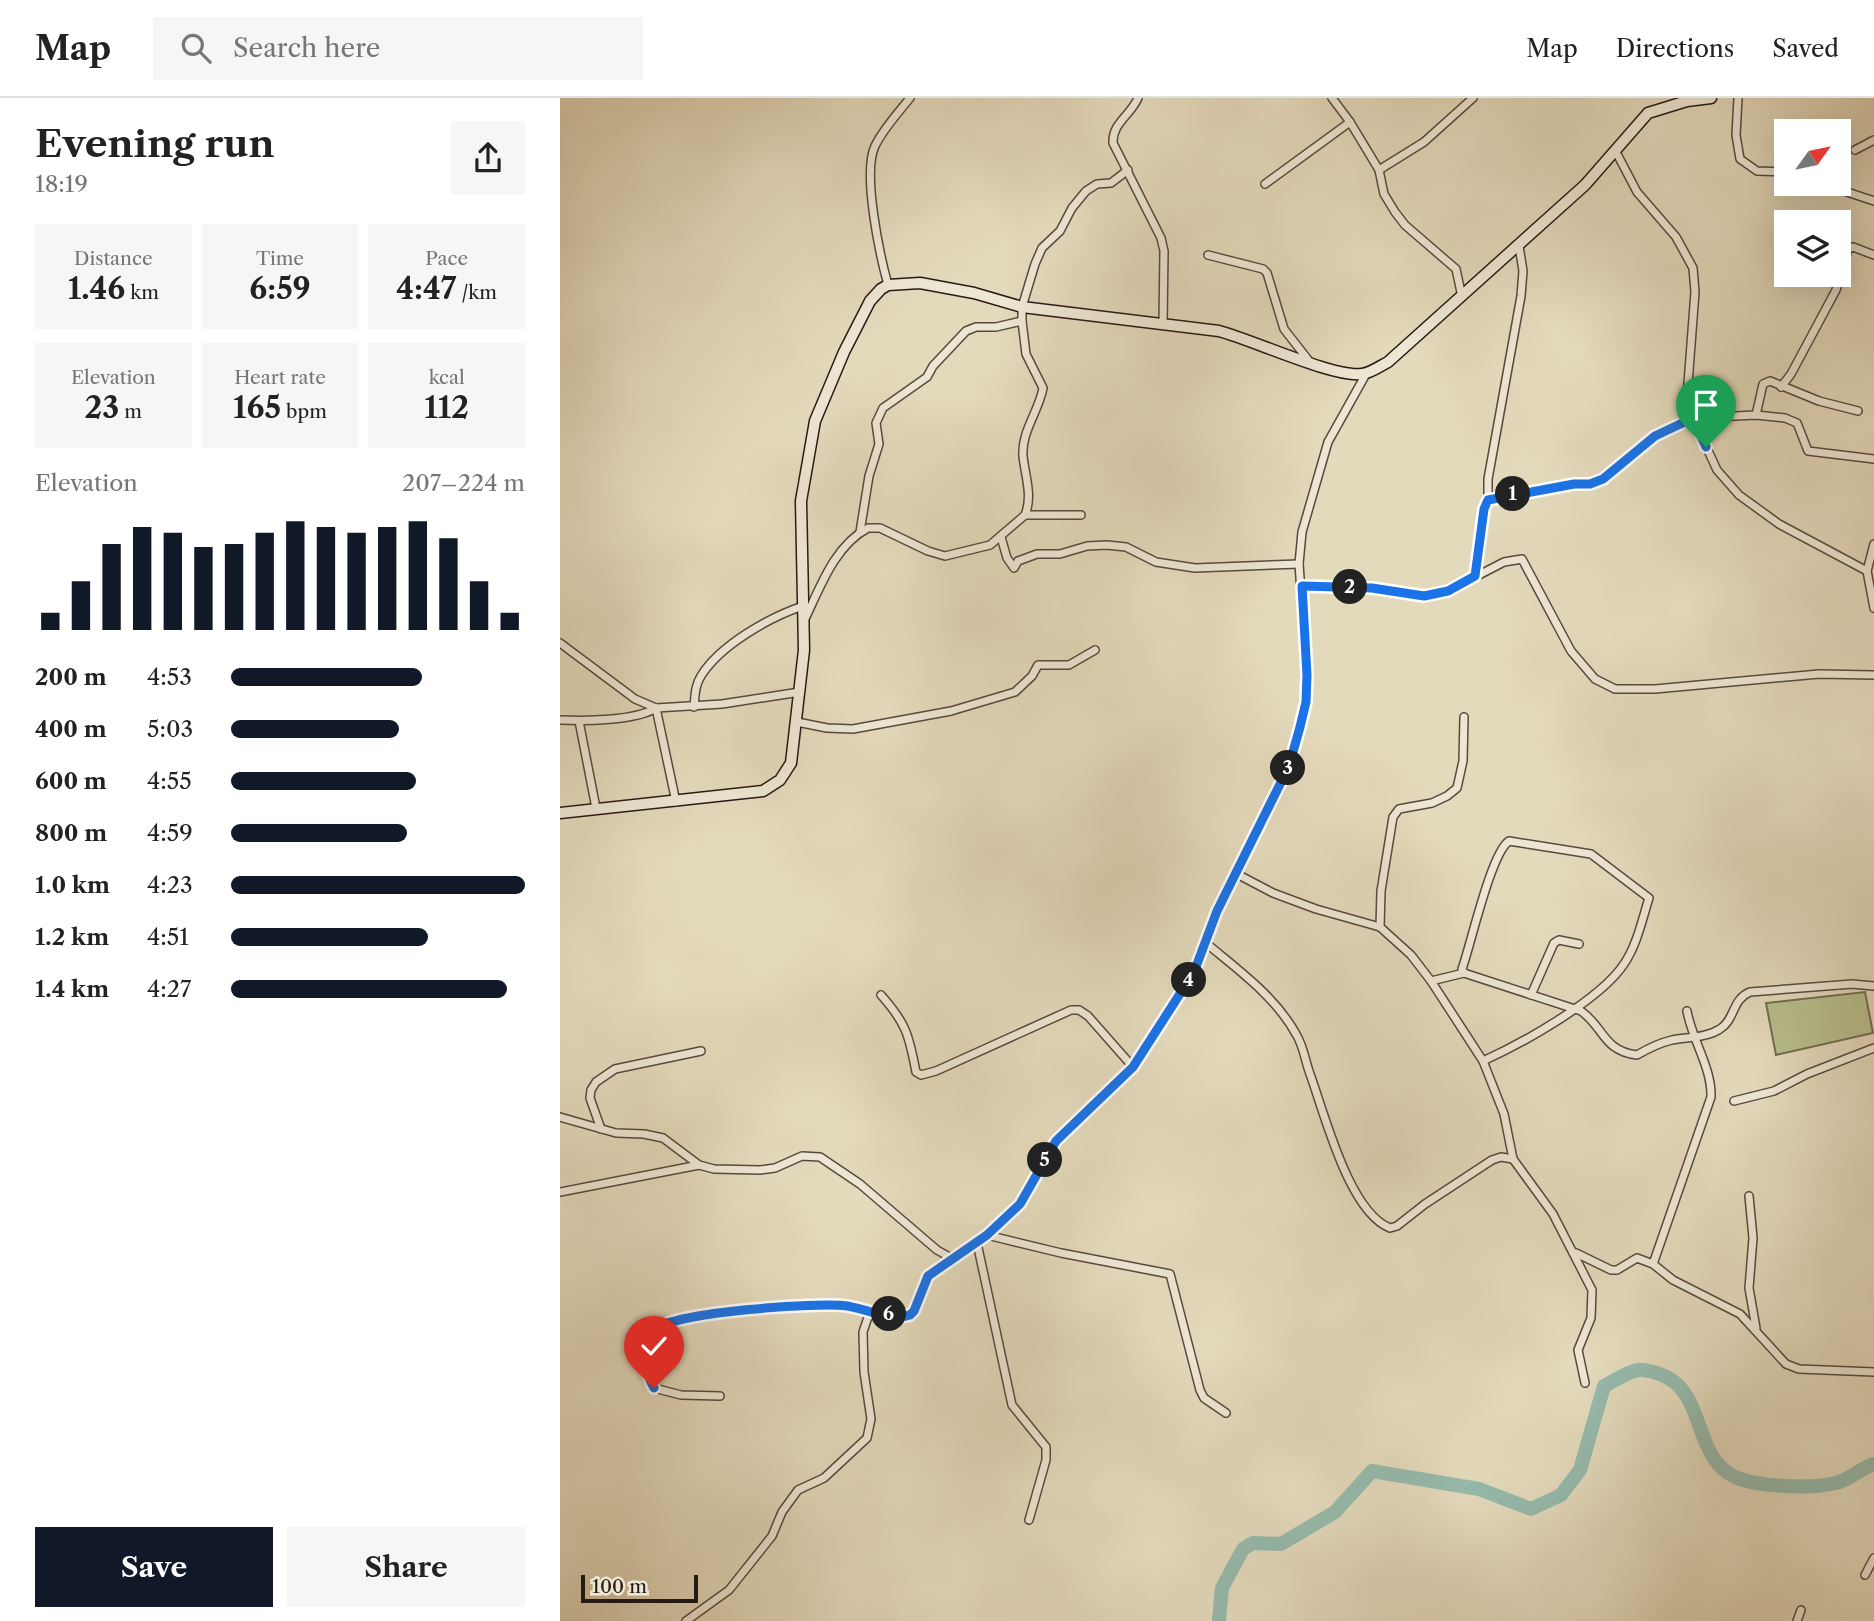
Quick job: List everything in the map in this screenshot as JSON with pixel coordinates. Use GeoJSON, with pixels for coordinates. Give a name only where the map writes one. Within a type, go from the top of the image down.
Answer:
{"type":"FeatureCollection","features":[{"type":"Feature","properties":{"kind":"street"},"geometry":{"type":"LineString","coordinates":[[888,285],[878,243],[871,164],[874,148],[910,98]]}},
{"type":"Feature","properties":{"kind":"street"},"geometry":{"type":"LineString","coordinates":[[1138,98],[1133,109],[1115,128],[1113,135],[1118,153],[1153,217],[1164,251],[1163,324]]}},
{"type":"Feature","properties":{"kind":"street"},"geometry":{"type":"LineString","coordinates":[[1332,98],[1379,170],[1384,194],[1395,212],[1405,225],[1456,269],[1462,297]]}},
{"type":"Feature","properties":{"kind":"street"},"geometry":{"type":"LineString","coordinates":[[1379,170],[1424,142],[1473,98]]}},
{"type":"Feature","properties":{"kind":"street"},"geometry":{"type":"LineString","coordinates":[[560,813],[763,791],[780,780],[791,763],[800,692],[804,622],[801,501],[815,421],[844,352],[870,301],[888,285],[920,283],[1022,307],[1219,331],[1250,339],[1309,362],[1353,374],[1366,374],[1388,362],[1585,185],[1648,113],[1687,101],[1711,98]]}},
{"type":"Feature","properties":{"kind":"street"},"geometry":{"type":"LineString","coordinates":[[1738,98],[1737,135],[1740,159],[1757,171],[1774,172]]}},
{"type":"Feature","properties":{"kind":"street"},"geometry":{"type":"LineString","coordinates":[[1265,184],[1350,122]]}},
{"type":"Feature","properties":{"kind":"street"},"geometry":{"type":"LineString","coordinates":[[1854,150],[1874,140]]}},
{"type":"Feature","properties":{"kind":"street"},"geometry":{"type":"LineString","coordinates":[[1615,150],[1637,192],[1676,237],[1693,268],[1695,292],[1687,397],[1693,418],[1717,470],[1728,485],[1779,524],[1867,571]]}},
{"type":"Feature","properties":{"kind":"street"},"geometry":{"type":"LineString","coordinates":[[1025,516],[1028,477],[1023,457],[1024,443],[1042,388],[1026,354],[1022,307],[1038,256],[1060,231],[1072,208],[1089,188],[1111,183],[1128,170]]}},
{"type":"Feature","properties":{"kind":"street"},"geometry":{"type":"LineString","coordinates":[[1852,194],[1874,201]]}},
{"type":"Feature","properties":{"kind":"street"},"geometry":{"type":"LineString","coordinates":[[1475,576],[1484,509],[1488,500],[1488,479],[1521,296],[1523,271],[1518,246]]}},
{"type":"Feature","properties":{"kind":"street"},"geometry":{"type":"LineString","coordinates":[[1781,387],[1791,374],[1830,301],[1848,249],[1853,247],[1874,255]]}},
{"type":"Feature","properties":{"kind":"street"},"geometry":{"type":"LineString","coordinates":[[1208,256],[1263,269],[1267,273],[1283,329],[1309,362]]}},
{"type":"Feature","properties":{"kind":"street"},"geometry":{"type":"LineString","coordinates":[[860,532],[869,476],[879,444],[876,423],[883,408],[927,377],[933,366],[966,331],[976,327],[996,327],[1022,321]]}},
{"type":"Feature","properties":{"kind":"street"},"geometry":{"type":"LineString","coordinates":[[720,1396],[681,1395],[654,1388],[647,1344],[654,1330],[687,1318],[786,1308],[847,1306],[872,1312],[910,1315],[914,1311],[924,1280],[987,1235],[1020,1204],[1056,1141],[1133,1067],[1194,972],[1235,873],[1289,766],[1306,702],[1307,675],[1299,564],[1302,533],[1328,442],[1366,374]]}},
{"type":"Feature","properties":{"kind":"street"},"geometry":{"type":"LineString","coordinates":[[1756,415],[1763,384],[1770,381],[1781,387],[1858,411]]}},
{"type":"Feature","properties":{"kind":"street"},"geometry":{"type":"LineString","coordinates":[[1488,500],[1574,484],[1590,484],[1603,479],[1655,436],[1693,418],[1756,415],[1793,421],[1800,428],[1808,450],[1814,453],[1874,459]]}},
{"type":"Feature","properties":{"kind":"street"},"geometry":{"type":"LineString","coordinates":[[804,622],[831,567],[860,532],[868,528],[880,527],[944,556],[978,549],[1001,537],[1025,516],[1081,516]]}},
{"type":"Feature","properties":{"kind":"street"},"geometry":{"type":"LineString","coordinates":[[1001,537],[1007,558],[1014,568],[1018,561],[1037,554],[1060,554],[1087,546],[1107,545],[1126,547],[1156,562],[1195,568],[1299,564]]}},
{"type":"Feature","properties":{"kind":"street"},"geometry":{"type":"LineString","coordinates":[[1874,544],[1867,571],[1874,608]]}},
{"type":"Feature","properties":{"kind":"street"},"geometry":{"type":"LineString","coordinates":[[1302,586],[1372,588],[1424,596],[1448,591],[1504,562],[1522,558],[1571,651],[1595,679],[1615,689],[1655,690],[1819,674],[1874,675]]}},
{"type":"Feature","properties":{"kind":"street"},"geometry":{"type":"LineString","coordinates":[[694,707],[695,691],[700,677],[711,663],[728,648],[773,618],[803,606]]}},
{"type":"Feature","properties":{"kind":"street"},"geometry":{"type":"LineString","coordinates":[[560,643],[635,699],[656,708],[694,707],[800,692]]}},
{"type":"Feature","properties":{"kind":"street"},"geometry":{"type":"LineString","coordinates":[[797,722],[827,728],[853,729],[951,711],[1015,692],[1032,676],[1038,665],[1069,665],[1095,650]]}},
{"type":"Feature","properties":{"kind":"street"},"geometry":{"type":"LineString","coordinates":[[560,720],[579,721],[646,714],[656,708]]}},
{"type":"Feature","properties":{"kind":"street"},"geometry":{"type":"LineString","coordinates":[[656,708],[676,802]]}},
{"type":"Feature","properties":{"kind":"street"},"geometry":{"type":"LineString","coordinates":[[1380,927],[1381,891],[1393,817],[1399,808],[1432,803],[1457,788],[1462,761],[1464,717]]}},
{"type":"Feature","properties":{"kind":"street"},"geometry":{"type":"LineString","coordinates":[[579,721],[596,808]]}},
{"type":"Feature","properties":{"kind":"street"},"geometry":{"type":"LineString","coordinates":[[1464,973],[1462,969],[1488,880],[1505,844],[1513,840],[1562,851],[1591,854],[1649,898],[1632,948],[1622,966],[1608,982],[1574,1008],[1483,1061]]}},
{"type":"Feature","properties":{"kind":"street"},"geometry":{"type":"LineString","coordinates":[[1235,873],[1273,893],[1316,909],[1380,927],[1411,955],[1431,981],[1483,1061],[1504,1114],[1513,1159],[1553,1214],[1592,1290],[1594,1302],[1591,1318],[1578,1350],[1585,1383]]}},
{"type":"Feature","properties":{"kind":"street"},"geometry":{"type":"LineString","coordinates":[[1531,995],[1554,943],[1559,940],[1579,944]]}},
{"type":"Feature","properties":{"kind":"street"},"geometry":{"type":"LineString","coordinates":[[1206,943],[1259,987],[1297,1034],[1344,1172],[1365,1208],[1380,1223],[1390,1228],[1397,1226],[1492,1160],[1502,1157],[1513,1159]]}},
{"type":"Feature","properties":{"kind":"street"},"geometry":{"type":"LineString","coordinates":[[1431,981],[1464,973],[1574,1008],[1590,1017],[1605,1041],[1637,1055],[1668,1041],[1720,1030],[1727,1024],[1739,999],[1750,992],[1852,984],[1874,986]]}},
{"type":"Feature","properties":{"kind":"street"},"geometry":{"type":"LineString","coordinates":[[881,995],[901,1017],[911,1044],[916,1072],[921,1075],[936,1071],[1071,1010],[1079,1010],[1088,1016],[1133,1067]]}},
{"type":"Feature","properties":{"kind":"street"},"geometry":{"type":"LineString","coordinates":[[1653,1264],[1709,1108],[1710,1080],[1693,1037],[1687,1011]]}},
{"type":"Feature","properties":{"kind":"street"},"geometry":{"type":"LineString","coordinates":[[1734,1101],[1774,1091],[1807,1074],[1874,1048]]}},
{"type":"Feature","properties":{"kind":"street"},"geometry":{"type":"LineString","coordinates":[[601,1129],[590,1098],[591,1090],[604,1075],[615,1069],[701,1051]]}},
{"type":"Feature","properties":{"kind":"street"},"geometry":{"type":"LineString","coordinates":[[560,1117],[601,1129],[663,1138],[699,1165],[714,1169],[760,1170],[775,1168],[802,1156],[820,1157],[860,1184],[937,1250],[953,1259]]}},
{"type":"Feature","properties":{"kind":"street"},"geometry":{"type":"LineString","coordinates":[[560,1192],[699,1165]]}},
{"type":"Feature","properties":{"kind":"street"},"geometry":{"type":"LineString","coordinates":[[1749,1196],[1753,1238],[1749,1288],[1757,1332]]}},
{"type":"Feature","properties":{"kind":"street"},"geometry":{"type":"LineString","coordinates":[[987,1235],[1061,1253],[1170,1273],[1200,1390],[1204,1398],[1226,1413]]}},
{"type":"Feature","properties":{"kind":"street"},"geometry":{"type":"LineString","coordinates":[[977,1242],[1012,1405],[1046,1447],[1046,1460],[1029,1520]]}},
{"type":"Feature","properties":{"kind":"street"},"geometry":{"type":"LineString","coordinates":[[1575,1253],[1611,1270],[1617,1270],[1637,1258],[1653,1264],[1673,1280],[1740,1314],[1775,1354],[1799,1370],[1874,1373]]}},
{"type":"Feature","properties":{"kind":"street"},"geometry":{"type":"LineString","coordinates":[[686,1621],[724,1596],[772,1536],[782,1512],[798,1490],[824,1478],[867,1438],[871,1419],[864,1372],[863,1332],[872,1312]]}},
{"type":"Feature","properties":{"kind":"street"},"geometry":{"type":"LineString","coordinates":[[1865,1575],[1874,1558]]}},
{"type":"Feature","properties":{"kind":"street"},"geometry":{"type":"LineString","coordinates":[[1797,1621],[1801,1610]]}},
{"type":"Feature","properties":{"kind":"green space"},"geometry":{"type":"Polygon","coordinates":[[[1865,992],[1873,1033],[1776,1055],[1766,1003],[1865,992]]]}},
{"type":"Feature","properties":{"kind":"waterway"},"geometry":{"type":"LineString","coordinates":[[1219,1621],[1222,1588],[1243,1549],[1253,1543],[1281,1544],[1335,1512],[1372,1471],[1479,1489],[1531,1509],[1561,1495],[1580,1470],[1604,1386],[1638,1370],[1671,1379],[1683,1391],[1711,1453],[1721,1467],[1735,1477],[1770,1485],[1825,1485],[1841,1481],[1874,1464]]}},
{"type":"Feature","properties":{"kind":"route"},"geometry":{"type":"LineString","coordinates":[[654,1388],[651,1383],[647,1344],[654,1330],[670,1322],[722,1314],[820,1306],[847,1306],[906,1317],[910,1315],[914,1311],[924,1280],[987,1235],[1020,1204],[1056,1141],[1082,1119],[1133,1067],[1194,972],[1217,911],[1289,766],[1306,702],[1305,611],[1302,586],[1372,588],[1424,596],[1448,591],[1475,576],[1484,509],[1488,500],[1516,493],[1590,484],[1603,479],[1655,436],[1693,418],[1706,447]]}}]}
